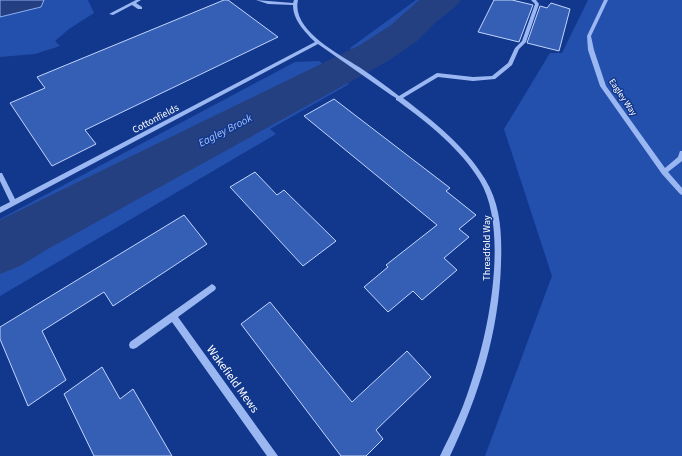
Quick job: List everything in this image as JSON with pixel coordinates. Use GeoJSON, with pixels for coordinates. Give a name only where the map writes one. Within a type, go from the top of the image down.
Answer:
{"type":"FeatureCollection","features":[{"type":"Feature","properties":{"kind":"street"},"geometry":{"type":"LineString","coordinates":[[111,14],[139,0]]}},
{"type":"Feature","properties":{"kind":"street"},"geometry":{"type":"LineString","coordinates":[[258,0],[268,3],[295,2]]}},
{"type":"Feature","properties":{"kind":"street"},"geometry":{"type":"LineString","coordinates":[[398,99],[437,75],[473,79],[493,78],[510,64],[517,48],[524,42],[537,4],[534,0]]}},
{"type":"Feature","properties":{"kind":"street","name":"Eagley Way"},"geometry":{"type":"LineString","coordinates":[[606,0],[589,36],[591,50],[603,86],[664,172],[682,192]]}},
{"type":"Feature","properties":{"kind":"street","name":"Threadfold Way"},"geometry":{"type":"LineString","coordinates":[[295,2],[297,16],[306,30],[318,42],[398,99],[432,125],[453,144],[483,179],[498,217],[498,272],[493,311],[482,368],[463,420],[444,456]]}},
{"type":"Feature","properties":{"kind":"street"},"geometry":{"type":"LineString","coordinates":[[132,3],[140,8]]}},
{"type":"Feature","properties":{"kind":"street","name":"Cottonfields"},"geometry":{"type":"LineString","coordinates":[[0,210],[318,42]]}},
{"type":"Feature","properties":{"kind":"street"},"geometry":{"type":"LineString","coordinates":[[664,172],[681,158],[682,153]]}},
{"type":"Feature","properties":{"kind":"street"},"geometry":{"type":"LineString","coordinates":[[0,175],[14,203]]}},
{"type":"Feature","properties":{"kind":"street"},"geometry":{"type":"LineString","coordinates":[[133,344],[212,288]]}},
{"type":"Feature","properties":{"kind":"street","name":"Wakefield Mews"},"geometry":{"type":"LineString","coordinates":[[173,316],[273,456]]}},
{"type":"Feature","properties":{"kind":"shaded area"},"geometry":{"type":"Polygon","coordinates":[[[0,0],[44,0],[41,7],[0,17],[0,0]]]}},
{"type":"Feature","properties":{"kind":"shaded area"},"geometry":{"type":"Polygon","coordinates":[[[44,0],[88,0],[94,13],[69,29],[55,41],[60,46],[35,54],[0,57],[0,17],[41,7],[44,0]]]}},
{"type":"Feature","properties":{"kind":"shaded area"},"geometry":{"type":"Polygon","coordinates":[[[416,0],[455,0],[449,2],[374,67],[350,48],[416,0]]]}},
{"type":"Feature","properties":{"kind":"shaded area"},"geometry":{"type":"Polygon","coordinates":[[[588,0],[682,0],[682,456],[485,456],[552,276],[504,129],[550,53],[562,53],[588,0]]]}},
{"type":"Feature","properties":{"kind":"shaded area"},"geometry":{"type":"Polygon","coordinates":[[[319,61],[349,84],[270,129],[276,134],[0,296],[0,219],[295,62],[319,61]]]}},
{"type":"Feature","properties":{"kind":"building"},"geometry":{"type":"Polygon","coordinates":[[[224,0],[228,0],[278,37],[85,130],[96,144],[52,166],[10,103],[45,88],[37,77],[224,0]]]}},
{"type":"Feature","properties":{"kind":"building"},"geometry":{"type":"Polygon","coordinates":[[[494,0],[512,0],[533,5],[519,42],[478,32],[494,0]]]}},
{"type":"Feature","properties":{"kind":"building"},"geometry":{"type":"Polygon","coordinates":[[[551,3],[570,9],[559,51],[527,43],[540,6],[547,8],[551,3]]]}},
{"type":"Feature","properties":{"kind":"building"},"geometry":{"type":"Polygon","coordinates":[[[334,99],[450,188],[446,191],[476,215],[459,229],[469,237],[444,258],[457,270],[422,300],[413,291],[388,312],[364,287],[388,267],[386,265],[437,225],[304,116],[334,99]]]}},
{"type":"Feature","properties":{"kind":"building"},"geometry":{"type":"Polygon","coordinates":[[[255,172],[277,195],[284,190],[336,241],[303,266],[230,187],[255,172]]]}},
{"type":"Feature","properties":{"kind":"building"},"geometry":{"type":"Polygon","coordinates":[[[184,215],[207,244],[113,306],[104,292],[42,331],[66,380],[28,406],[0,339],[0,327],[184,215]]]}},
{"type":"Feature","properties":{"kind":"building"},"geometry":{"type":"Polygon","coordinates":[[[270,302],[352,402],[407,351],[431,377],[376,430],[383,439],[366,456],[341,456],[241,324],[270,302]]]}},
{"type":"Feature","properties":{"kind":"building"},"geometry":{"type":"Polygon","coordinates":[[[102,367],[120,399],[133,389],[172,456],[94,456],[64,394],[102,367]]]}},
{"type":"Feature","properties":{"kind":"waterway","name":"Eagley Brook"},"geometry":{"type":"LineString","coordinates":[[0,249],[26,233],[374,53],[404,33],[424,13],[443,0]]}}]}
